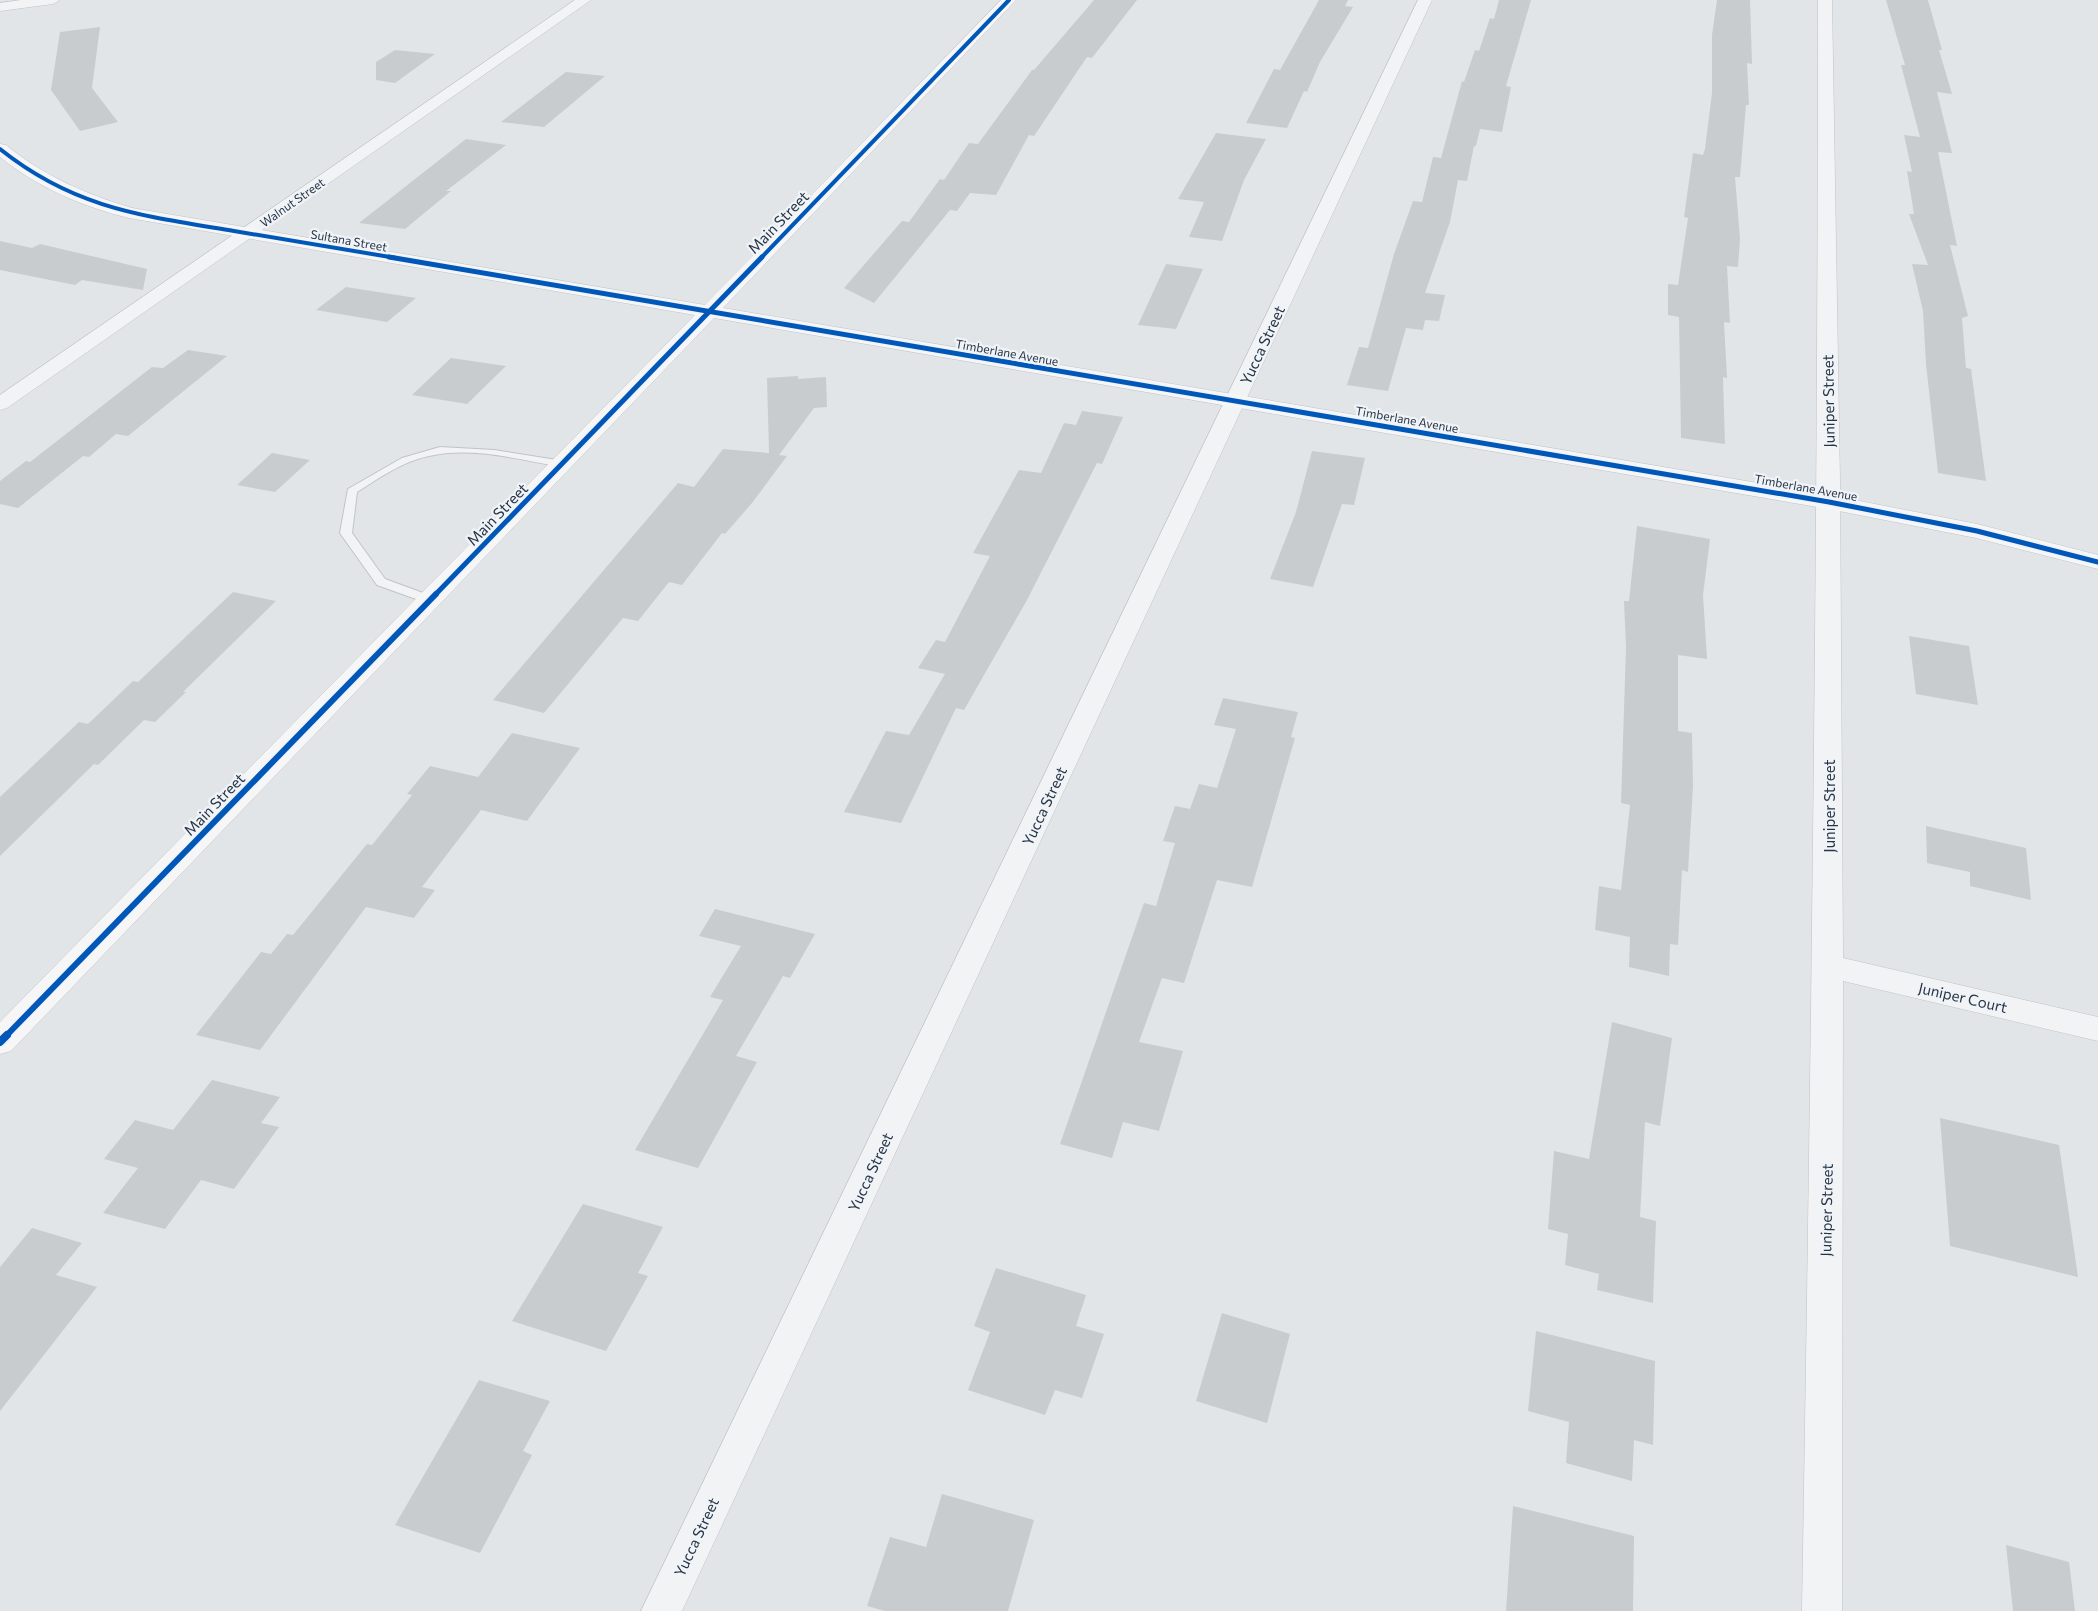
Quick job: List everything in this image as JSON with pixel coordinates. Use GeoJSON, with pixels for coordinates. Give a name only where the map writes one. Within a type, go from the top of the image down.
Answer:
{"type":"FeatureCollection","features":[{"type":"Feature","properties":{"kind":"street"},"geometry":{"type":"LineString","coordinates":[[0,7],[53,0]]}},
{"type":"Feature","properties":{"kind":"street","name":"Walnut Street"},"geometry":{"type":"LineString","coordinates":[[0,404],[584,0]]}},
{"type":"Feature","properties":{"kind":"street","name":"Main Street"},"geometry":{"type":"LineString","coordinates":[[0,1042],[563,464],[1009,0]]}},
{"type":"Feature","properties":{"kind":"street","name":"Yucca Street"},"geometry":{"type":"LineString","coordinates":[[661,1611],[1425,0]]}},
{"type":"Feature","properties":{"kind":"street","name":"Juniper Street"},"geometry":{"type":"LineString","coordinates":[[1822,1611],[1828,966],[1829,502],[1824,0]]}},
{"type":"Feature","properties":{"kind":"street","name":"Sultana Street"},"geometry":{"type":"LineString","coordinates":[[0,149],[24,170],[89,201],[129,213],[708,313]]}},
{"type":"Feature","properties":{"kind":"street","name":"Timberlane Avenue"},"geometry":{"type":"LineString","coordinates":[[708,313],[1829,502],[1977,531],[2098,562]]}},
{"type":"Feature","properties":{"kind":"street","name":"Juniper Court"},"geometry":{"type":"LineString","coordinates":[[1828,966],[2098,1029]]}},
{"type":"Feature","properties":{"kind":"lane"},"geometry":{"type":"LineString","coordinates":[[430,600],[381,582],[346,533],[352,490],[380,472],[428,453],[471,451],[563,464]]}},
{"type":"Feature","properties":{"kind":"building"},"geometry":{"type":"Polygon","coordinates":[[[1094,0],[1137,0],[1092,58],[1087,57],[1034,136],[1029,135],[996,195],[970,193],[957,211],[950,210],[874,303],[844,288],[902,221],[909,222],[940,179],[944,180],[969,143],[978,144],[1032,70],[1094,0]]]}},
{"type":"Feature","properties":{"kind":"building"},"geometry":{"type":"Polygon","coordinates":[[[1319,0],[1348,0],[1345,6],[1353,7],[1320,62],[1307,92],[1304,91],[1287,128],[1246,123],[1274,69],[1280,70],[1319,0]]]}},
{"type":"Feature","properties":{"kind":"building"},"geometry":{"type":"Polygon","coordinates":[[[1499,0],[1531,0],[1506,86],[1511,87],[1502,132],[1480,129],[1476,146],[1474,146],[1467,181],[1458,180],[1450,222],[1425,293],[1445,295],[1439,321],[1425,320],[1423,330],[1406,328],[1388,391],[1347,385],[1359,347],[1368,348],[1394,254],[1413,201],[1422,202],[1433,157],[1441,158],[1462,81],[1464,82],[1475,50],[1479,51],[1490,18],[1494,19],[1499,0]]]}},
{"type":"Feature","properties":{"kind":"building"},"geometry":{"type":"Polygon","coordinates":[[[1717,0],[1750,0],[1752,64],[1747,63],[1749,105],[1746,105],[1740,177],[1735,177],[1740,239],[1738,267],[1727,266],[1730,323],[1724,322],[1727,378],[1723,377],[1725,444],[1681,438],[1679,317],[1668,315],[1668,284],[1678,285],[1688,218],[1684,217],[1693,153],[1703,155],[1705,149],[1712,93],[1712,35],[1717,0]]]}},
{"type":"Feature","properties":{"kind":"building"},"geometry":{"type":"Polygon","coordinates":[[[1886,0],[1928,0],[1942,50],[1939,50],[1952,94],[1937,92],[1952,153],[1938,152],[1957,246],[1950,245],[1968,316],[1962,318],[1966,368],[1971,369],[1986,481],[1938,473],[1926,364],[1923,311],[1912,264],[1928,265],[1909,214],[1914,214],[1907,171],[1912,172],[1904,135],[1920,137],[1901,65],[1905,65],[1886,0]]]}},
{"type":"Feature","properties":{"kind":"building"},"geometry":{"type":"Polygon","coordinates":[[[100,27],[92,88],[118,122],[80,131],[51,90],[60,32],[100,27]]]}},
{"type":"Feature","properties":{"kind":"building"},"geometry":{"type":"Polygon","coordinates":[[[395,50],[435,54],[395,83],[376,80],[376,62],[395,50]]]}},
{"type":"Feature","properties":{"kind":"building"},"geometry":{"type":"Polygon","coordinates":[[[566,72],[605,76],[544,127],[501,122],[566,72]]]}},
{"type":"Feature","properties":{"kind":"building"},"geometry":{"type":"Polygon","coordinates":[[[1216,133],[1266,139],[1244,180],[1222,241],[1189,237],[1204,202],[1178,199],[1216,133]]]}},
{"type":"Feature","properties":{"kind":"building"},"geometry":{"type":"Polygon","coordinates":[[[466,139],[506,145],[446,191],[451,191],[405,229],[359,223],[466,139]]]}},
{"type":"Feature","properties":{"kind":"building"},"geometry":{"type":"Polygon","coordinates":[[[0,241],[32,248],[40,244],[147,269],[143,290],[82,280],[75,285],[0,270],[0,241]]]}},
{"type":"Feature","properties":{"kind":"building"},"geometry":{"type":"Polygon","coordinates":[[[1166,264],[1203,269],[1176,329],[1138,325],[1166,264]]]}},
{"type":"Feature","properties":{"kind":"building"},"geometry":{"type":"Polygon","coordinates":[[[346,287],[416,298],[387,322],[316,310],[346,287]]]}},
{"type":"Feature","properties":{"kind":"building"},"geometry":{"type":"Polygon","coordinates":[[[188,350],[227,356],[128,436],[116,434],[89,457],[83,456],[18,508],[0,504],[0,481],[26,461],[30,462],[152,367],[163,368],[188,350]]]}},
{"type":"Feature","properties":{"kind":"building"},"geometry":{"type":"Polygon","coordinates":[[[451,358],[506,366],[467,404],[412,395],[451,358]]]}},
{"type":"Feature","properties":{"kind":"building"},"geometry":{"type":"Polygon","coordinates":[[[798,376],[798,379],[826,377],[827,407],[814,408],[779,455],[787,456],[752,503],[725,534],[722,533],[682,585],[669,582],[638,621],[623,618],[544,713],[493,700],[678,483],[694,487],[723,449],[769,453],[767,378],[798,376]]]}},
{"type":"Feature","properties":{"kind":"building"},"geometry":{"type":"Polygon","coordinates":[[[1082,411],[1123,417],[1102,464],[1097,463],[1027,600],[964,710],[956,708],[901,823],[844,812],[886,731],[909,735],[945,674],[918,668],[936,640],[945,642],[990,556],[973,553],[1019,470],[1041,473],[1064,423],[1076,425],[1082,411]]]}},
{"type":"Feature","properties":{"kind":"building"},"geometry":{"type":"Polygon","coordinates":[[[1312,451],[1365,458],[1354,505],[1342,504],[1313,587],[1270,579],[1296,512],[1312,451]]]}},
{"type":"Feature","properties":{"kind":"building"},"geometry":{"type":"Polygon","coordinates":[[[272,453],[310,460],[275,492],[237,485],[272,453]]]}},
{"type":"Feature","properties":{"kind":"building"},"geometry":{"type":"Polygon","coordinates":[[[1637,526],[1710,539],[1703,595],[1707,659],[1678,655],[1678,731],[1692,733],[1693,786],[1688,872],[1682,870],[1678,945],[1670,944],[1669,976],[1629,967],[1630,937],[1595,930],[1599,886],[1621,890],[1630,805],[1621,803],[1626,647],[1624,601],[1629,601],[1637,526]]]}},
{"type":"Feature","properties":{"kind":"building"},"geometry":{"type":"Polygon","coordinates":[[[233,592],[276,601],[155,722],[144,720],[98,765],[94,764],[0,856],[0,797],[79,722],[88,724],[133,681],[138,682],[233,592]]]}},
{"type":"Feature","properties":{"kind":"building"},"geometry":{"type":"Polygon","coordinates":[[[1909,636],[1969,646],[1978,705],[1916,694],[1909,636]]]}},
{"type":"Feature","properties":{"kind":"building"},"geometry":{"type":"Polygon","coordinates":[[[1223,698],[1298,712],[1291,737],[1295,738],[1252,887],[1217,880],[1184,983],[1162,978],[1139,1042],[1183,1051],[1159,1131],[1123,1122],[1112,1158],[1060,1144],[1144,903],[1156,906],[1175,843],[1163,841],[1175,806],[1190,809],[1199,784],[1217,788],[1236,729],[1214,725],[1223,698]]]}},
{"type":"Feature","properties":{"kind":"building"},"geometry":{"type":"Polygon","coordinates":[[[512,733],[580,748],[527,821],[481,810],[422,887],[435,890],[414,918],[366,907],[260,1050],[196,1035],[261,952],[271,954],[287,934],[293,935],[367,844],[372,845],[412,795],[407,794],[430,766],[478,777],[512,733]]]}},
{"type":"Feature","properties":{"kind":"building"},"geometry":{"type":"Polygon","coordinates":[[[1926,826],[2026,848],[2031,900],[1970,886],[1970,872],[1927,863],[1926,826]]]}},
{"type":"Feature","properties":{"kind":"building"},"geometry":{"type":"Polygon","coordinates":[[[715,909],[815,934],[790,978],[783,976],[736,1056],[757,1062],[698,1168],[635,1150],[723,1000],[710,997],[741,946],[699,936],[715,909]]]}},
{"type":"Feature","properties":{"kind":"building"},"geometry":{"type":"Polygon","coordinates":[[[1612,1022],[1672,1038],[1660,1126],[1645,1122],[1640,1217],[1656,1221],[1653,1303],[1597,1290],[1599,1274],[1565,1265],[1568,1234],[1548,1229],[1554,1151],[1589,1159],[1612,1022]]]}},
{"type":"Feature","properties":{"kind":"building"},"geometry":{"type":"Polygon","coordinates":[[[212,1080],[280,1097],[261,1123],[279,1127],[234,1189],[201,1180],[165,1229],[103,1213],[138,1168],[104,1159],[135,1120],[173,1130],[212,1080]]]}},
{"type":"Feature","properties":{"kind":"building"},"geometry":{"type":"Polygon","coordinates":[[[1940,1118],[2059,1145],[2078,1277],[1950,1246],[1940,1118]]]}},
{"type":"Feature","properties":{"kind":"building"},"geometry":{"type":"Polygon","coordinates":[[[583,1204],[663,1227],[638,1273],[648,1276],[606,1351],[512,1321],[583,1204]]]}},
{"type":"Feature","properties":{"kind":"building"},"geometry":{"type":"Polygon","coordinates":[[[32,1228],[82,1243],[56,1275],[97,1287],[0,1411],[0,1267],[32,1228]]]}},
{"type":"Feature","properties":{"kind":"building"},"geometry":{"type":"Polygon","coordinates":[[[996,1268],[1086,1295],[1076,1326],[1104,1334],[1082,1398],[1055,1390],[1045,1415],[968,1390],[990,1332],[974,1326],[996,1268]]]}},
{"type":"Feature","properties":{"kind":"building"},"geometry":{"type":"Polygon","coordinates":[[[1222,1313],[1290,1334],[1267,1423],[1196,1401],[1222,1313]]]}},
{"type":"Feature","properties":{"kind":"building"},"geometry":{"type":"Polygon","coordinates":[[[1536,1331],[1655,1361],[1653,1445],[1634,1440],[1632,1481],[1566,1463],[1569,1422],[1528,1411],[1536,1331]]]}},
{"type":"Feature","properties":{"kind":"building"},"geometry":{"type":"Polygon","coordinates":[[[479,1380],[550,1401],[523,1451],[532,1455],[480,1553],[395,1525],[479,1380]]]}},
{"type":"Feature","properties":{"kind":"building"},"geometry":{"type":"Polygon","coordinates":[[[942,1494],[1034,1520],[1008,1611],[885,1611],[867,1606],[890,1537],[926,1547],[942,1494]]]}},
{"type":"Feature","properties":{"kind":"building"},"geometry":{"type":"Polygon","coordinates":[[[1513,1506],[1634,1536],[1633,1611],[1506,1611],[1513,1506]]]}},
{"type":"Feature","properties":{"kind":"building"},"geometry":{"type":"Polygon","coordinates":[[[2006,1545],[2069,1562],[2075,1611],[2013,1611],[2006,1545]]]}},
{"type":"Feature","properties":{"kind":"cycle path"},"geometry":{"type":"LineString","coordinates":[[0,1042],[563,464],[1009,0]]}},
{"type":"Feature","properties":{"kind":"cycle path"},"geometry":{"type":"LineString","coordinates":[[0,149],[30,171],[61,188],[129,213],[1829,502],[1977,531],[2098,562]]}}]}
